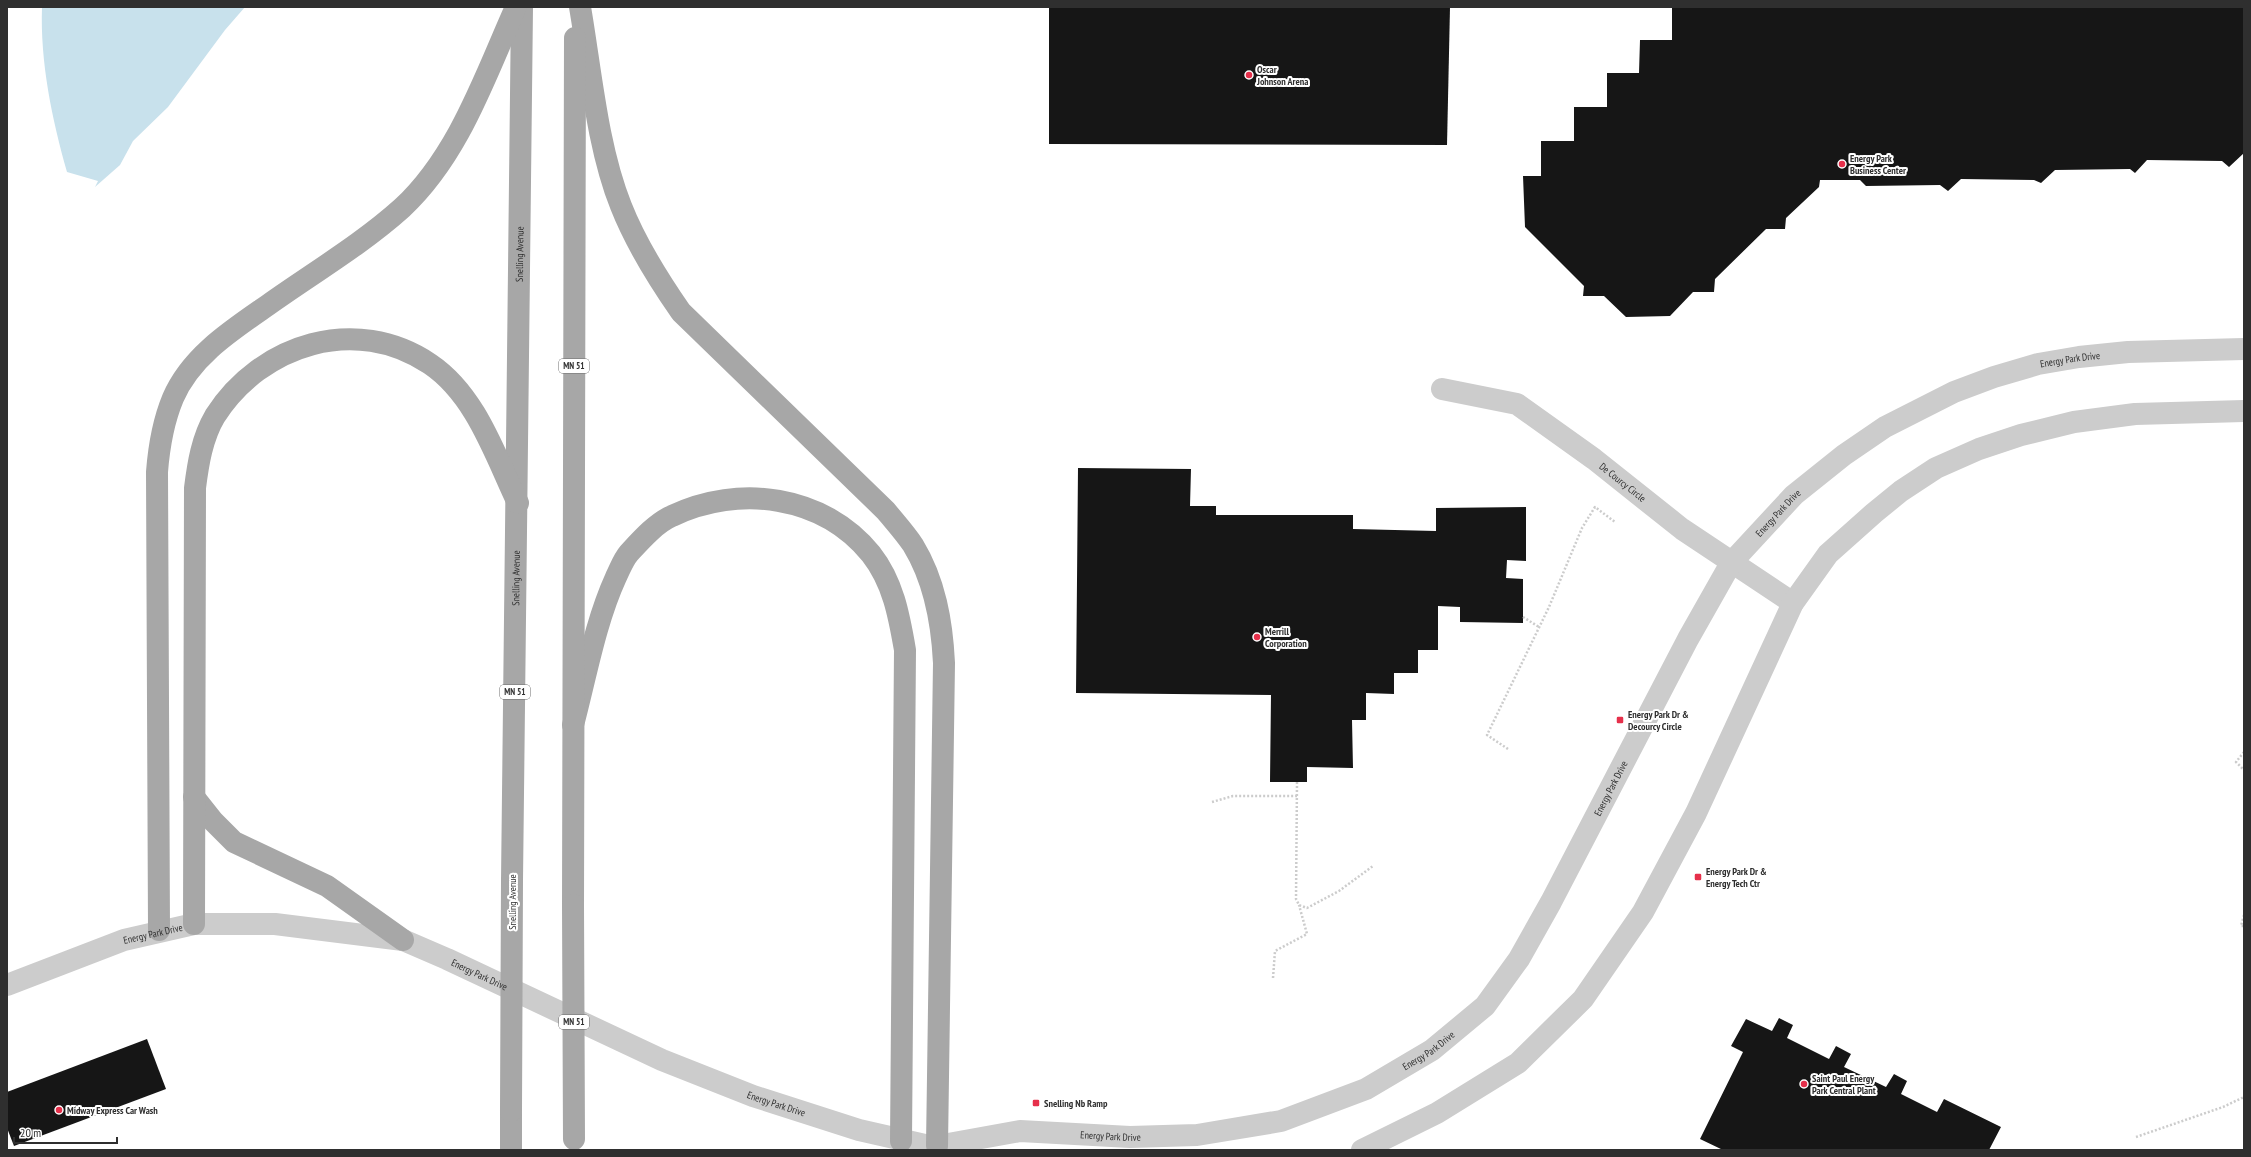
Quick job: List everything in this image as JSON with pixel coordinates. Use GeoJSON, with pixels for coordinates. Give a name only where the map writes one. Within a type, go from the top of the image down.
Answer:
{"type":"FeatureCollection","features":[{"type":"Feature","properties":{"kind":"main road"},"geometry":{"type":"LineString","coordinates":[[159,930],[157,472],[160,436],[174,397],[196,362],[224,336],[360,240],[407,202],[437,168],[461,129],[516,7]]}},
{"type":"Feature","properties":{"kind":"main road","name":"Snelling Avenue"},"geometry":{"type":"LineString","coordinates":[[511,1150],[512,880],[518,503],[522,7]]}},
{"type":"Feature","properties":{"kind":"main road","name":"MN 51"},"geometry":{"type":"LineString","coordinates":[[574,1144],[573,725],[575,7]]}},
{"type":"Feature","properties":{"kind":"main road"},"geometry":{"type":"LineString","coordinates":[[580,7],[609,170],[621,206],[659,281],[681,312],[886,511],[913,545],[931,582],[942,623],[944,663],[942,1148]]}},
{"type":"Feature","properties":{"kind":"main road"},"geometry":{"type":"LineString","coordinates":[[194,924],[194,488],[200,453],[214,417],[236,389],[262,366],[291,350],[326,340],[365,339],[399,347],[430,364],[458,389],[474,414],[518,503]]}},
{"type":"Feature","properties":{"kind":"main road"},"geometry":{"type":"LineString","coordinates":[[573,725],[609,592],[628,554],[645,536],[671,516],[709,502],[747,497],[776,500],[812,509],[845,529],[870,554],[888,582],[899,612],[905,650],[901,1141]]}},
{"type":"Feature","properties":{"kind":"main road"},"geometry":{"type":"LineString","coordinates":[[194,797],[213,821],[234,842],[327,886],[403,940]]}},
{"type":"Feature","properties":{"kind":"street","name":"Energy Park Drive"},"geometry":{"type":"LineString","coordinates":[[7,985],[105,946],[159,930],[194,924],[275,924],[403,940],[447,959],[662,1060],[753,1096],[825,1120],[901,1141],[942,1148],[1020,1131],[1130,1137],[1197,1135],[1281,1121],[1366,1089],[1432,1050],[1484,1006],[1519,959],[1551,902],[1684,646],[1731,562],[1794,495],[1844,455],[1885,426],[1954,392],[1994,377],[2038,364],[2079,357],[2128,352],[2244,350]]}},
{"type":"Feature","properties":{"kind":"street","name":"De Courcy Circle"},"geometry":{"type":"LineString","coordinates":[[1442,389],[1517,404],[1594,459],[1682,529],[1793,603]]}},
{"type":"Feature","properties":{"kind":"street"},"geometry":{"type":"LineString","coordinates":[[1362,1150],[1437,1113],[1518,1062],[1583,999],[1643,912],[1696,813],[1793,603],[1828,554],[1880,508],[1901,491],[1936,468],[1979,449],[2021,435],[2074,422],[2135,414],[2244,411]]}},
{"type":"Feature","properties":{"kind":"path"},"geometry":{"type":"LineString","coordinates":[[1508,749],[1487,735],[1539,627],[1582,528],[1595,507],[1615,522]]}},
{"type":"Feature","properties":{"kind":"path"},"geometry":{"type":"LineString","coordinates":[[1523,617],[1539,627]]}},
{"type":"Feature","properties":{"kind":"path"},"geometry":{"type":"LineString","coordinates":[[2244,752],[2236,762],[2244,770]]}},
{"type":"Feature","properties":{"kind":"path"},"geometry":{"type":"LineString","coordinates":[[1273,978],[1275,951],[1307,934],[1296,899],[1297,782]]}},
{"type":"Feature","properties":{"kind":"path"},"geometry":{"type":"LineString","coordinates":[[1212,802],[1233,796],[1297,796]]}},
{"type":"Feature","properties":{"kind":"path"},"geometry":{"type":"LineString","coordinates":[[1299,905],[1307,908],[1339,892],[1373,866]]}},
{"type":"Feature","properties":{"kind":"path"},"geometry":{"type":"LineString","coordinates":[[2244,915],[2241,926],[2244,926]]}},
{"type":"Feature","properties":{"kind":"path"},"geometry":{"type":"LineString","coordinates":[[2136,1137],[2223,1107],[2244,1097]]}},
{"type":"Feature","properties":{"kind":"water"},"geometry":{"type":"Polygon","coordinates":[[[42,7],[245,7],[225,30],[168,107],[133,141],[120,165],[95,187],[98,181],[67,172],[56,132],[48,90],[43,49],[42,7]]]}},
{"type":"Feature","properties":{"kind":"building","name":"Oscar Johnson Arena"},"geometry":{"type":"Polygon","coordinates":[[[1049,7],[1450,7],[1447,145],[1049,144],[1049,7]]]}},
{"type":"Feature","properties":{"kind":"building","name":"Energy Park Business Center"},"geometry":{"type":"Polygon","coordinates":[[[1672,7],[2244,7],[2244,153],[2229,167],[2222,161],[2147,160],[2135,173],[2130,169],[2055,170],[2041,183],[2034,180],[1961,179],[1948,191],[1940,185],[1866,186],[1860,180],[1820,180],[1819,187],[1786,218],[1785,229],[1766,229],[1715,279],[1714,292],[1693,292],[1670,316],[1626,317],[1604,296],[1583,296],[1584,286],[1525,227],[1523,176],[1541,176],[1541,141],[1574,141],[1574,107],[1607,107],[1607,73],[1639,73],[1640,40],[1672,40],[1672,7]]]}},
{"type":"Feature","properties":{"kind":"building","name":"Merrill Corporation"},"geometry":{"type":"Polygon","coordinates":[[[1078,468],[1191,469],[1190,506],[1216,506],[1216,515],[1353,515],[1353,529],[1436,531],[1436,508],[1526,507],[1526,561],[1507,560],[1506,578],[1523,579],[1523,623],[1460,622],[1460,607],[1438,606],[1438,650],[1418,650],[1418,673],[1394,673],[1394,694],[1366,693],[1366,720],[1352,720],[1353,768],[1307,767],[1307,782],[1270,782],[1271,695],[1076,693],[1078,468]]]}},
{"type":"Feature","properties":{"kind":"building","name":"Saint Paul Energy Park Central Plant"},"geometry":{"type":"Polygon","coordinates":[[[1779,1018],[1793,1025],[1787,1038],[1829,1059],[1836,1046],[1851,1054],[1844,1067],[1886,1087],[1894,1074],[1907,1081],[1901,1094],[1937,1112],[1944,1099],[2001,1127],[1989,1150],[1723,1150],[1700,1139],[1743,1052],[1731,1046],[1746,1019],[1772,1031],[1779,1018]]]}},
{"type":"Feature","properties":{"kind":"building","name":"Midway Express Car Wash"},"geometry":{"type":"Polygon","coordinates":[[[147,1039],[166,1089],[14,1146],[7,1128],[7,1092],[147,1039]]]}},
{"type":"Feature","properties":{"kind":"place","name":"Oscar Johnson Arena"},"geometry":{"type":"Point","coordinates":[1249,75]}},
{"type":"Feature","properties":{"kind":"place","name":"Energy Park Business Center"},"geometry":{"type":"Point","coordinates":[1842,164]}},
{"type":"Feature","properties":{"kind":"place","name":"Merrill Corporation"},"geometry":{"type":"Point","coordinates":[1257,637]}},
{"type":"Feature","properties":{"kind":"place","name":"Energy Park Dr & Decourcy Circle"},"geometry":{"type":"Point","coordinates":[1620,720]}},
{"type":"Feature","properties":{"kind":"place","name":"Energy Park Dr & Energy Tech Ctr"},"geometry":{"type":"Point","coordinates":[1698,877]}},
{"type":"Feature","properties":{"kind":"place","name":"Saint Paul Energy Park Central Plant"},"geometry":{"type":"Point","coordinates":[1804,1084]}},
{"type":"Feature","properties":{"kind":"place","name":"Snelling Nb Ramp"},"geometry":{"type":"Point","coordinates":[1036,1103]}},
{"type":"Feature","properties":{"kind":"place","name":"Midway Express Car Wash"},"geometry":{"type":"Point","coordinates":[59,1110]}}]}
